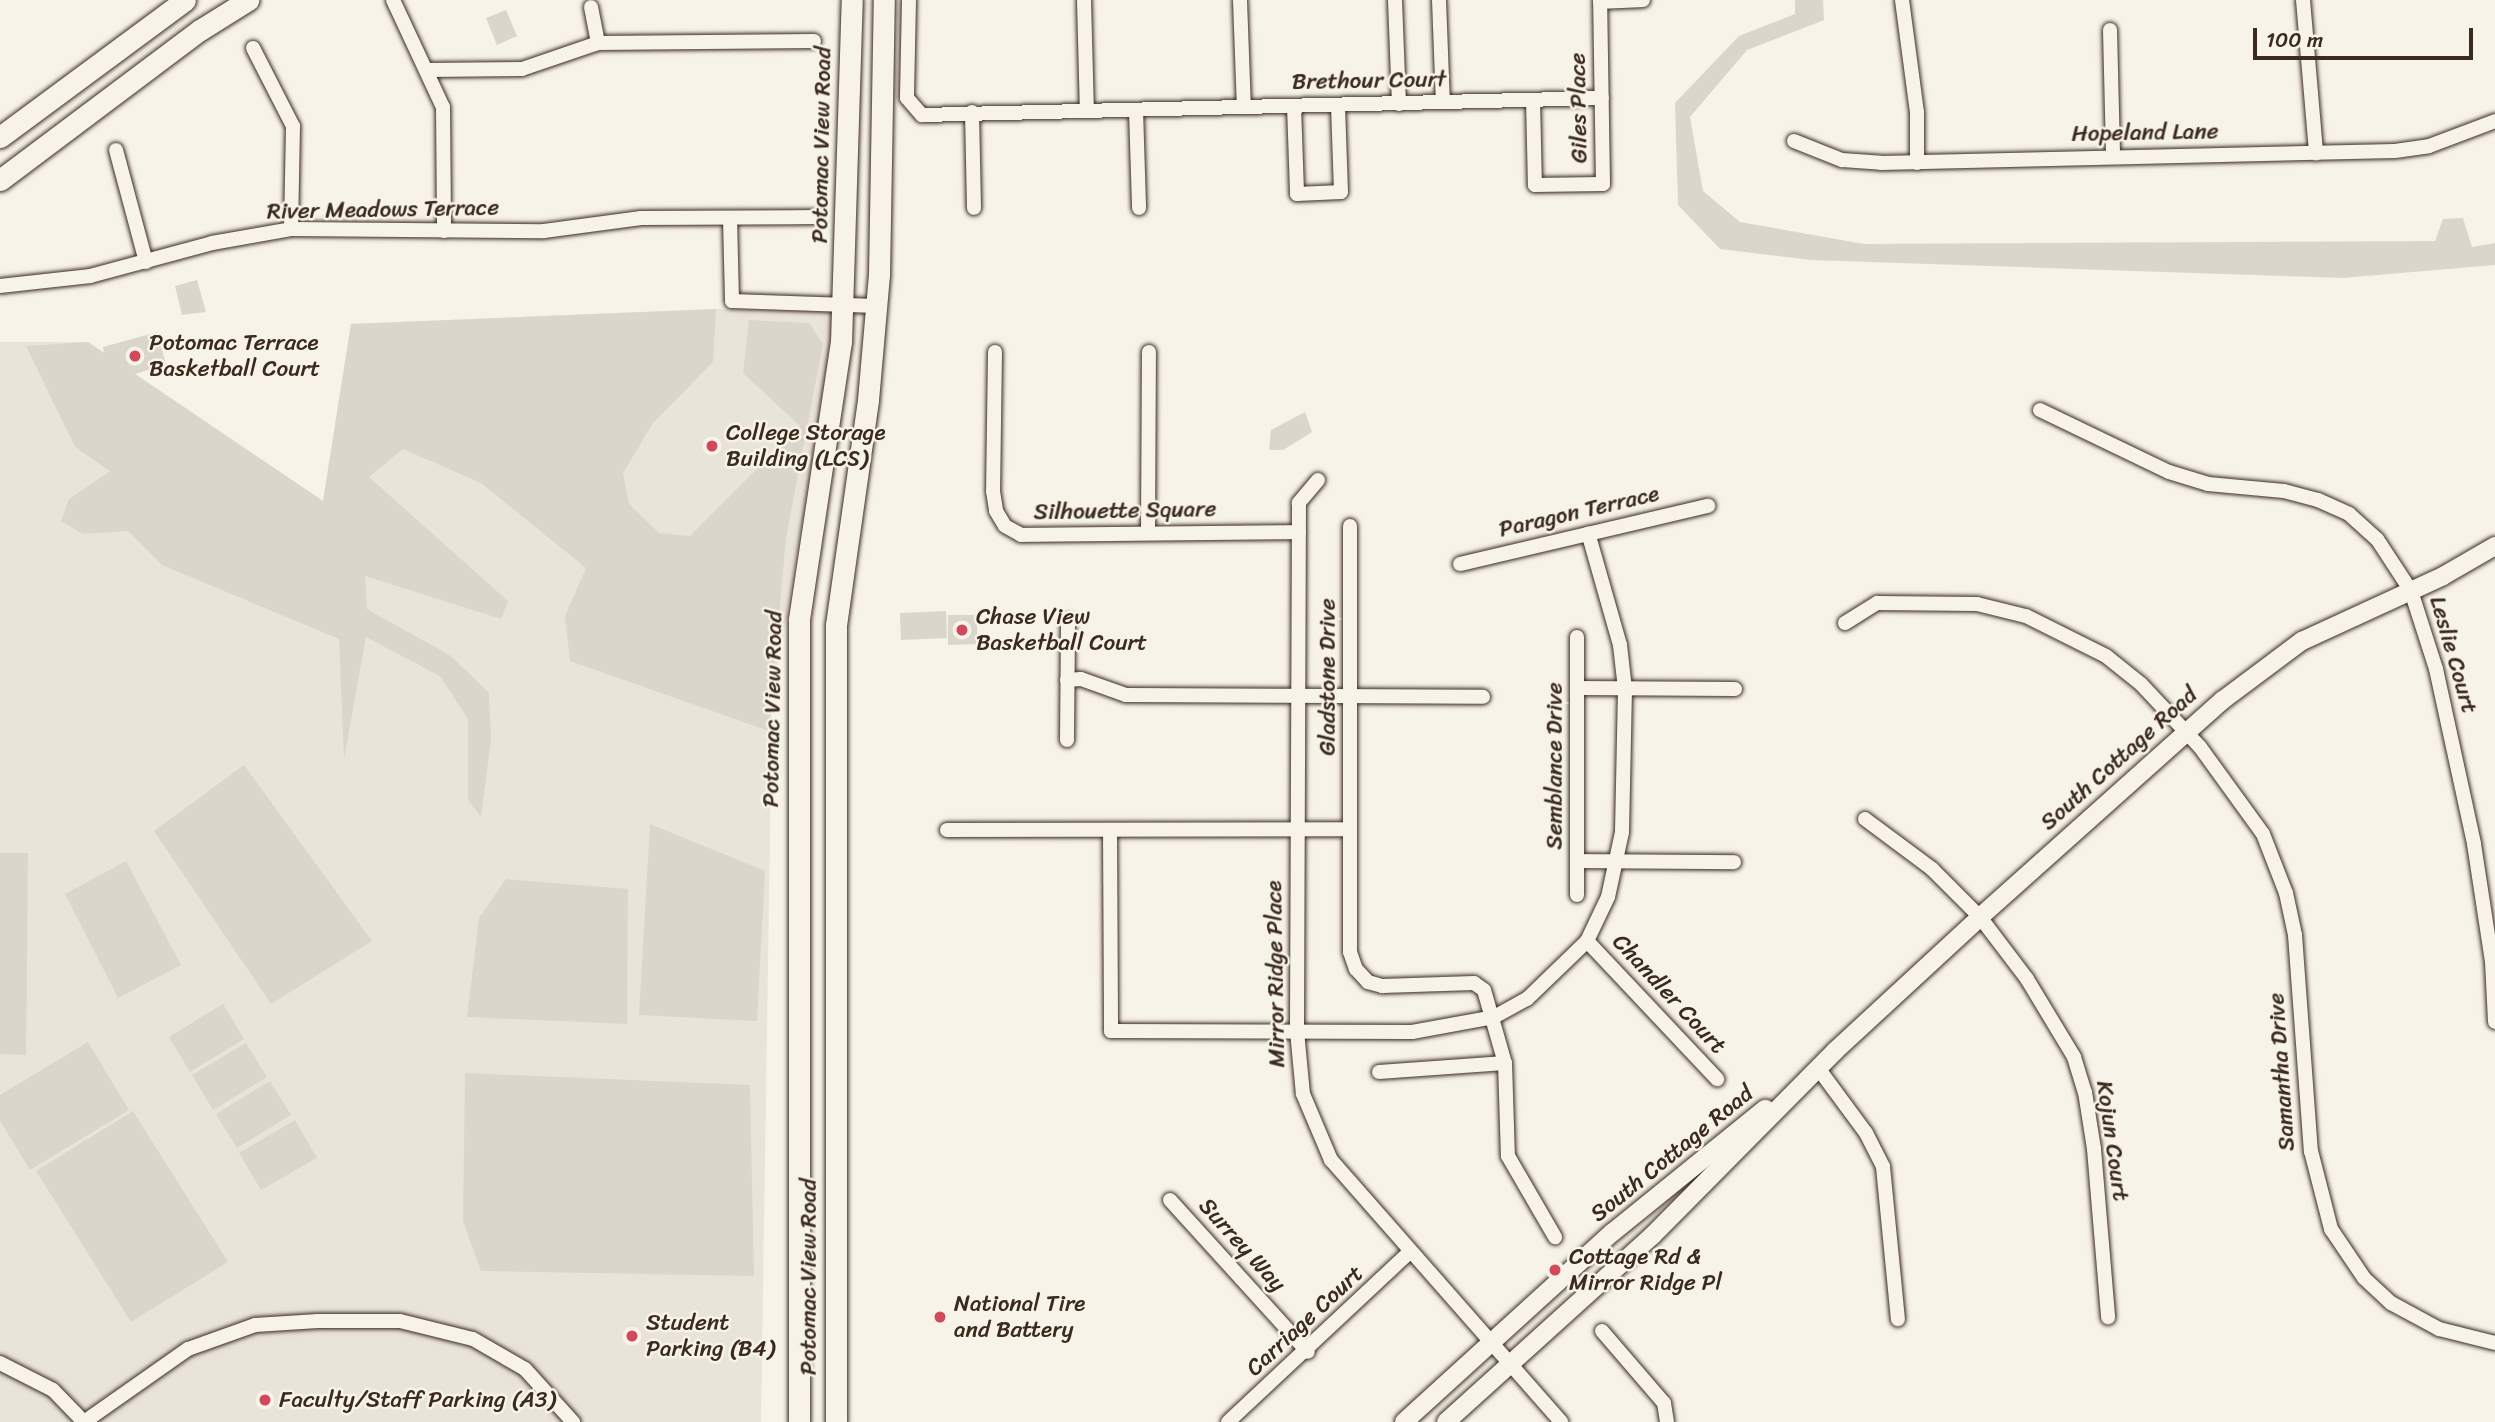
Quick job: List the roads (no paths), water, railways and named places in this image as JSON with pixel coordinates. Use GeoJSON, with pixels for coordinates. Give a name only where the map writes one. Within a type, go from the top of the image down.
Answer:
{"type":"FeatureCollection","features":[{"type":"Feature","properties":{"kind":"main road"},"geometry":{"type":"LineString","coordinates":[[0,137],[185,0]]}},
{"type":"Feature","properties":{"kind":"main road"},"geometry":{"type":"LineString","coordinates":[[0,180],[200,30],[248,0]]}},
{"type":"Feature","properties":{"kind":"main road","name":"Potomac View Road"},"geometry":{"type":"LineString","coordinates":[[799,1422],[799,619],[844,306],[852,0]]}},
{"type":"Feature","properties":{"kind":"main road","name":"Potomac View Road"},"geometry":{"type":"LineString","coordinates":[[836,1422],[836,625],[868,400],[876,306],[884,0]]}},
{"type":"Feature","properties":{"kind":"street"},"geometry":{"type":"LineString","coordinates":[[393,0],[443,107],[444,231]]}},
{"type":"Feature","properties":{"kind":"street","name":"Brethour Court"},"geometry":{"type":"LineString","coordinates":[[909,0],[908,97],[922,115],[1338,107],[1602,98]]}},
{"type":"Feature","properties":{"kind":"street"},"geometry":{"type":"LineString","coordinates":[[1084,0],[1087,111]]}},
{"type":"Feature","properties":{"kind":"street"},"geometry":{"type":"LineString","coordinates":[[1240,0],[1244,107]]}},
{"type":"Feature","properties":{"kind":"street"},"geometry":{"type":"LineString","coordinates":[[1395,0],[1399,104]]}},
{"type":"Feature","properties":{"kind":"street"},"geometry":{"type":"LineString","coordinates":[[1439,0],[1443,102]]}},
{"type":"Feature","properties":{"kind":"street","name":"Giles Place"},"geometry":{"type":"LineString","coordinates":[[1534,100],[1535,186],[1603,184],[1600,1],[1643,0]]}},
{"type":"Feature","properties":{"kind":"street"},"geometry":{"type":"LineString","coordinates":[[1902,0],[1917,112],[1917,163]]}},
{"type":"Feature","properties":{"kind":"street"},"geometry":{"type":"LineString","coordinates":[[2303,0],[2316,153]]}},
{"type":"Feature","properties":{"kind":"street"},"geometry":{"type":"LineString","coordinates":[[592,2],[598,43]]}},
{"type":"Feature","properties":{"kind":"street"},"geometry":{"type":"LineString","coordinates":[[2110,30],[2113,156]]}},
{"type":"Feature","properties":{"kind":"street"},"geometry":{"type":"LineString","coordinates":[[426,70],[522,69],[598,43],[814,41]]}},
{"type":"Feature","properties":{"kind":"street"},"geometry":{"type":"LineString","coordinates":[[253,48],[293,126],[291,229]]}},
{"type":"Feature","properties":{"kind":"street"},"geometry":{"type":"LineString","coordinates":[[1294,106],[1297,194],[1341,192],[1338,107]]}},
{"type":"Feature","properties":{"kind":"street"},"geometry":{"type":"LineString","coordinates":[[1136,110],[1139,208]]}},
{"type":"Feature","properties":{"kind":"street"},"geometry":{"type":"LineString","coordinates":[[972,112],[974,208]]}},
{"type":"Feature","properties":{"kind":"street","name":"Hopeland Lane"},"geometry":{"type":"LineString","coordinates":[[1794,141],[1842,160],[1917,163],[2316,153],[2406,150],[2495,121]]}},
{"type":"Feature","properties":{"kind":"street"},"geometry":{"type":"LineString","coordinates":[[116,150],[146,262]]}},
{"type":"Feature","properties":{"kind":"street","name":"River Meadows Terrace"},"geometry":{"type":"LineString","coordinates":[[0,286],[39,284],[146,262],[212,243],[291,229],[544,231],[641,218],[815,217]]}},
{"type":"Feature","properties":{"kind":"street"},"geometry":{"type":"LineString","coordinates":[[730,218],[732,301],[876,306]]}},
{"type":"Feature","properties":{"kind":"street","name":"Silhouette Square"},"geometry":{"type":"LineString","coordinates":[[995,352],[993,491],[996,511],[1005,526],[1021,535],[1299,532]]}},
{"type":"Feature","properties":{"kind":"street"},"geometry":{"type":"LineString","coordinates":[[1148,532],[1149,352]]}},
{"type":"Feature","properties":{"kind":"street","name":"Leslie Court"},"geometry":{"type":"LineString","coordinates":[[2040,410],[2169,472],[2228,488],[2296,494],[2333,506],[2378,539],[2411,591],[2436,669],[2474,844],[2492,962],[2495,1022]]}},
{"type":"Feature","properties":{"kind":"street","name":"Mirror Ridge Place"},"geometry":{"type":"LineString","coordinates":[[1318,480],[1299,503],[1297,1031],[1303,1094],[1321,1142],[1331,1160],[1561,1422]]}},
{"type":"Feature","properties":{"kind":"street","name":"Paragon Terrace"},"geometry":{"type":"LineString","coordinates":[[1460,564],[1708,506]]}},
{"type":"Feature","properties":{"kind":"street","name":"Gladstone Drive"},"geometry":{"type":"LineString","coordinates":[[1350,526],[1350,952],[1356,969],[1368,982],[1382,986],[1474,983],[1484,990],[1494,1017]]}},
{"type":"Feature","properties":{"kind":"street"},"geometry":{"type":"LineString","coordinates":[[1110,830],[1111,1031],[1412,1032],[1494,1017],[1527,999],[1587,941],[1608,897],[1618,861],[1625,689],[1620,645],[1588,533]]}},
{"type":"Feature","properties":{"kind":"street","name":"South Cottage Road"},"geometry":{"type":"LineString","coordinates":[[1446,1422],[1652,1236],[1818,1068],[1980,917],[2186,732],[2302,641],[2411,591],[2495,545]]}},
{"type":"Feature","properties":{"kind":"street","name":"Samantha Drive"},"geometry":{"type":"LineString","coordinates":[[1845,623],[1877,603],[1978,604],[2026,616],[2106,656],[2141,684],[2216,765],[2263,834],[2286,893],[2295,936],[2311,1151],[2331,1229],[2364,1278],[2391,1303],[2439,1329],[2495,1343]]}},
{"type":"Feature","properties":{"kind":"street"},"geometry":{"type":"LineString","coordinates":[[1068,621],[1068,740]]}},
{"type":"Feature","properties":{"kind":"street","name":"Semblance Drive"},"geometry":{"type":"LineString","coordinates":[[1577,637],[1577,895]]}},
{"type":"Feature","properties":{"kind":"street"},"geometry":{"type":"LineString","coordinates":[[1068,680],[1081,679],[1126,695],[1483,697]]}},
{"type":"Feature","properties":{"kind":"street"},"geometry":{"type":"LineString","coordinates":[[1578,688],[1735,688]]}},
{"type":"Feature","properties":{"kind":"street","name":"Kojun Court"},"geometry":{"type":"LineString","coordinates":[[1865,819],[1932,869],[1980,917],[2056,1022],[2085,1092],[2108,1317]]}},
{"type":"Feature","properties":{"kind":"street"},"geometry":{"type":"LineString","coordinates":[[947,830],[1350,829]]}},
{"type":"Feature","properties":{"kind":"street"},"geometry":{"type":"LineString","coordinates":[[1578,861],[1734,862]]}},
{"type":"Feature","properties":{"kind":"street","name":"Chandler Court"},"geometry":{"type":"LineString","coordinates":[[1587,941],[1717,1079]]}},
{"type":"Feature","properties":{"kind":"street"},"geometry":{"type":"LineString","coordinates":[[1494,1017],[1505,1063],[1508,1156],[1555,1237]]}},
{"type":"Feature","properties":{"kind":"street"},"geometry":{"type":"LineString","coordinates":[[1379,1072],[1505,1063]]}},
{"type":"Feature","properties":{"kind":"street"},"geometry":{"type":"LineString","coordinates":[[1818,1068],[1866,1133],[1882,1167],[1898,1319]]}},
{"type":"Feature","properties":{"kind":"street","name":"South Cottage Road"},"geometry":{"type":"LineString","coordinates":[[1404,1422],[1684,1171],[1818,1068]]}},
{"type":"Feature","properties":{"kind":"street","name":"Surrey Way"},"geometry":{"type":"LineString","coordinates":[[1170,1200],[1308,1352]]}},
{"type":"Feature","properties":{"kind":"street","name":"Carriage Court"},"geometry":{"type":"LineString","coordinates":[[1228,1422],[1308,1352],[1411,1251]]}},
{"type":"Feature","properties":{"kind":"street"},"geometry":{"type":"LineString","coordinates":[[0,1363],[53,1390],[84,1422],[158,1367],[209,1340],[255,1325],[318,1321],[400,1321],[430,1325],[473,1339],[525,1368],[573,1422]]}},
{"type":"Feature","properties":{"kind":"street"},"geometry":{"type":"LineString","coordinates":[[1602,1331],[1664,1403],[1667,1422]]}},
{"type":"Feature","properties":{"kind":"place","name":"Potomac Terrace Basketball Court"},"geometry":{"type":"Point","coordinates":[135,356]}},
{"type":"Feature","properties":{"kind":"place","name":"College Storage Building (LCS)"},"geometry":{"type":"Point","coordinates":[712,446]}},
{"type":"Feature","properties":{"kind":"place","name":"Chase View Basketball Court"},"geometry":{"type":"Point","coordinates":[962,630]}},
{"type":"Feature","properties":{"kind":"place","name":"Cottage Rd & Mirror Ridge Pl"},"geometry":{"type":"Point","coordinates":[1555,1270]}},
{"type":"Feature","properties":{"kind":"place","name":"National Tire and Battery"},"geometry":{"type":"Point","coordinates":[940,1317]}},
{"type":"Feature","properties":{"kind":"place","name":"Student Parking (B4)"},"geometry":{"type":"Point","coordinates":[632,1336]}},
{"type":"Feature","properties":{"kind":"place","name":"Faculty/Staff Parking (A3)"},"geometry":{"type":"Point","coordinates":[265,1400]}}]}
